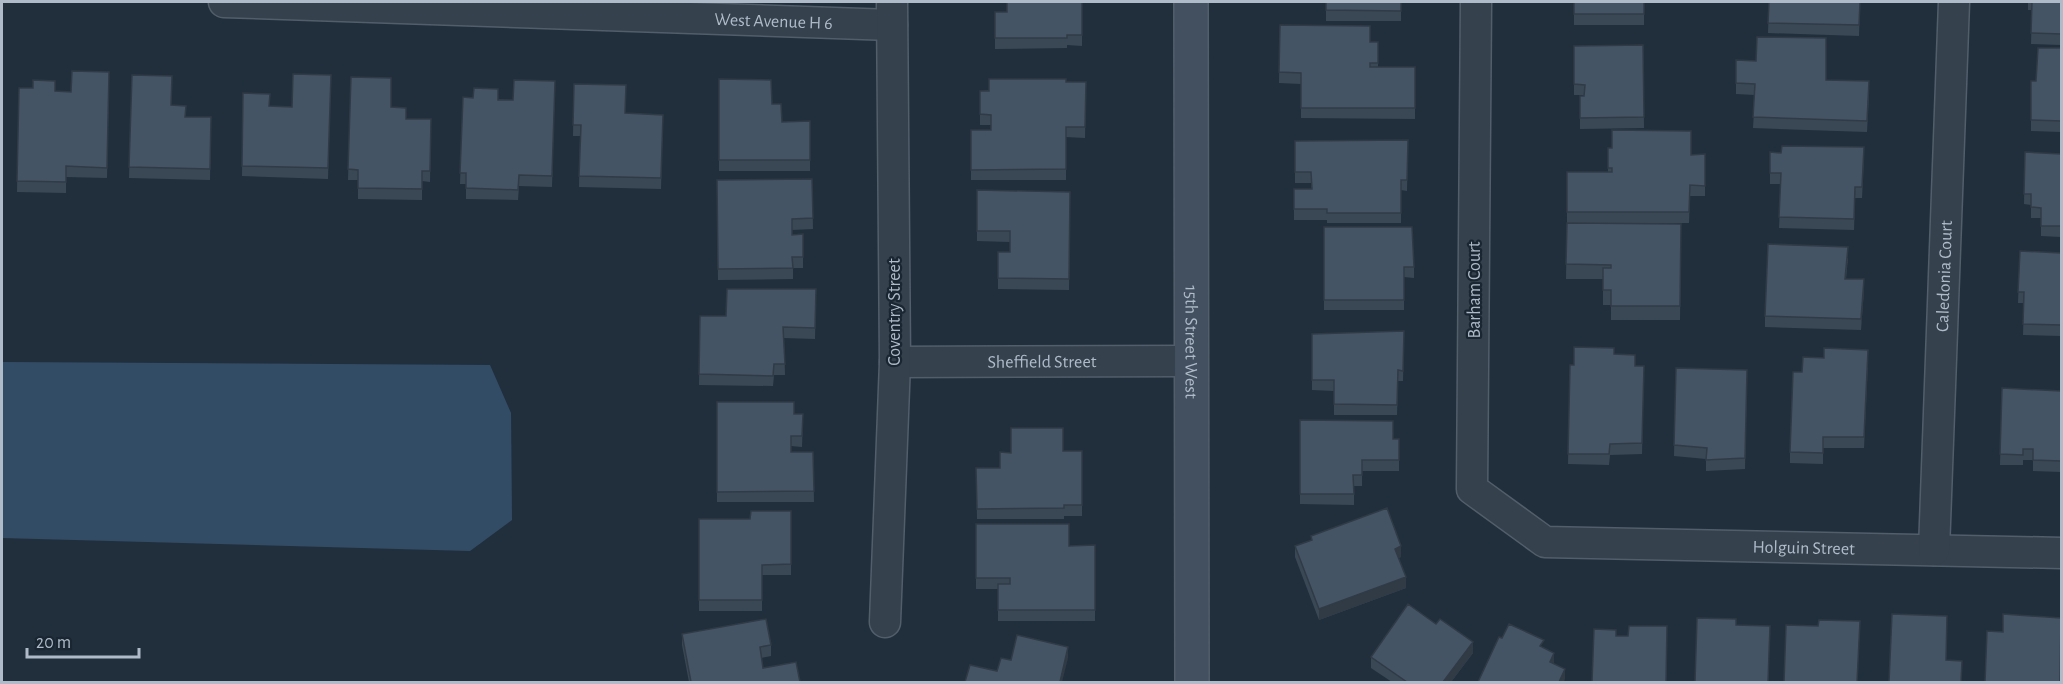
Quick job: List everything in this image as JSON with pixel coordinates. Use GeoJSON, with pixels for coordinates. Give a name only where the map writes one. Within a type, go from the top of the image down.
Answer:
{"type":"FeatureCollection","features":[{"type":"Feature","properties":{"kind":"street","name":"West Avenue H 6"},"geometry":{"type":"LineString","coordinates":[[224,2],[892,13]]}},
{"type":"Feature","properties":{"kind":"street","name":"15th Street West"},"geometry":{"type":"LineString","coordinates":[[1191,2],[1192,682]]}},
{"type":"Feature","properties":{"kind":"street","name":"Barham Court"},"geometry":{"type":"LineString","coordinates":[[1476,2],[1472,489],[1545,542]]}},
{"type":"Feature","properties":{"kind":"street","name":"Caledonia Court"},"geometry":{"type":"LineString","coordinates":[[1935,550],[1954,2]]}},
{"type":"Feature","properties":{"kind":"street","name":"Coventry Street"},"geometry":{"type":"LineString","coordinates":[[885,622],[895,362],[892,13]]}},
{"type":"Feature","properties":{"kind":"street","name":"Sheffield Street"},"geometry":{"type":"LineString","coordinates":[[895,362],[1190,362]]}},
{"type":"Feature","properties":{"kind":"street","name":"Holguin Street"},"geometry":{"type":"LineString","coordinates":[[1545,542],[2061,553]]}},
{"type":"Feature","properties":{"kind":"water"},"geometry":{"type":"Polygon","coordinates":[[[2,362],[490,365],[511,413],[512,520],[470,551],[2,538],[2,362]]]}},
{"type":"Feature","properties":{"kind":"building"},"geometry":{"type":"Polygon","coordinates":[[[1007,2],[1082,2],[1082,35],[1067,35],[1067,38],[995,38],[995,12],[1007,12],[1007,2]]]}},
{"type":"Feature","properties":{"kind":"building"},"geometry":{"type":"Polygon","coordinates":[[[1326,2],[1401,2],[1401,11],[1326,10],[1326,2]]]}},
{"type":"Feature","properties":{"kind":"building"},"geometry":{"type":"Polygon","coordinates":[[[1574,2],[1644,2],[1644,14],[1574,14],[1574,2]]]}},
{"type":"Feature","properties":{"kind":"building"},"geometry":{"type":"Polygon","coordinates":[[[1769,2],[1860,2],[1859,25],[1768,23],[1769,2]]]}},
{"type":"Feature","properties":{"kind":"building"},"geometry":{"type":"Polygon","coordinates":[[[2032,2],[2061,2],[2061,34],[2031,33],[2032,2]]]}},
{"type":"Feature","properties":{"kind":"building"},"geometry":{"type":"Polygon","coordinates":[[[1280,25],[1370,26],[1370,42],[1378,42],[1378,63],[1370,63],[1370,67],[1415,67],[1415,108],[1301,108],[1301,73],[1279,72],[1280,25]]]}},
{"type":"Feature","properties":{"kind":"building"},"geometry":{"type":"Polygon","coordinates":[[[1757,37],[1826,38],[1826,80],[1869,81],[1867,121],[1753,117],[1755,84],[1736,83],[1736,60],[1756,61],[1757,37]]]}},
{"type":"Feature","properties":{"kind":"building"},"geometry":{"type":"Polygon","coordinates":[[[1643,45],[1644,117],[1580,118],[1580,96],[1584,96],[1585,85],[1574,84],[1574,46],[1643,45]]]}},
{"type":"Feature","properties":{"kind":"building"},"geometry":{"type":"Polygon","coordinates":[[[2038,48],[2061,48],[2061,121],[2031,120],[2031,81],[2036,81],[2038,48]]]}},
{"type":"Feature","properties":{"kind":"building"},"geometry":{"type":"Polygon","coordinates":[[[72,71],[109,72],[107,168],[66,166],[66,182],[17,181],[19,88],[33,88],[33,80],[55,81],[55,91],[71,92],[72,71]]]}},
{"type":"Feature","properties":{"kind":"building"},"geometry":{"type":"Polygon","coordinates":[[[293,74],[331,75],[328,168],[242,166],[243,93],[270,94],[269,106],[292,107],[293,74]]]}},
{"type":"Feature","properties":{"kind":"building"},"geometry":{"type":"Polygon","coordinates":[[[132,75],[172,76],[171,105],[186,106],[185,117],[211,117],[210,169],[129,167],[132,75]]]}},
{"type":"Feature","properties":{"kind":"building"},"geometry":{"type":"Polygon","coordinates":[[[351,77],[391,78],[391,107],[406,108],[406,119],[431,119],[430,171],[422,171],[422,189],[358,188],[358,170],[348,169],[351,77]]]}},
{"type":"Feature","properties":{"kind":"building"},"geometry":{"type":"Polygon","coordinates":[[[719,79],[771,80],[772,104],[781,104],[782,122],[810,121],[810,160],[719,160],[719,79]]]}},
{"type":"Feature","properties":{"kind":"building"},"geometry":{"type":"Polygon","coordinates":[[[989,79],[1066,79],[1066,82],[1086,82],[1085,127],[1066,127],[1066,169],[971,170],[971,130],[991,130],[991,115],[980,114],[980,91],[989,91],[989,79]]]}},
{"type":"Feature","properties":{"kind":"building"},"geometry":{"type":"Polygon","coordinates":[[[514,80],[555,81],[552,176],[519,175],[518,190],[466,188],[466,173],[460,173],[463,97],[473,98],[474,88],[498,89],[498,100],[513,100],[514,80]]]}},
{"type":"Feature","properties":{"kind":"building"},"geometry":{"type":"Polygon","coordinates":[[[574,84],[626,85],[625,113],[663,115],[661,178],[579,176],[581,125],[573,125],[574,84]]]}},
{"type":"Feature","properties":{"kind":"building"},"geometry":{"type":"Polygon","coordinates":[[[1612,130],[1691,131],[1691,155],[1705,154],[1705,186],[1690,185],[1689,212],[1567,212],[1567,172],[1612,172],[1612,168],[1608,168],[1608,148],[1612,148],[1612,130]]]}},
{"type":"Feature","properties":{"kind":"building"},"geometry":{"type":"Polygon","coordinates":[[[1408,140],[1407,180],[1401,180],[1401,213],[1327,213],[1327,209],[1294,209],[1294,189],[1312,189],[1311,172],[1295,172],[1295,141],[1408,140]]]}},
{"type":"Feature","properties":{"kind":"building"},"geometry":{"type":"Polygon","coordinates":[[[1782,146],[1864,147],[1862,187],[1855,187],[1854,219],[1779,217],[1781,173],[1770,173],[1770,152],[1781,153],[1782,146]]]}},
{"type":"Feature","properties":{"kind":"building"},"geometry":{"type":"Polygon","coordinates":[[[2025,152],[2061,154],[2061,226],[2041,226],[2041,208],[2031,207],[2031,194],[2024,194],[2025,152]]]}},
{"type":"Feature","properties":{"kind":"building"},"geometry":{"type":"Polygon","coordinates":[[[812,179],[813,218],[792,219],[792,235],[803,234],[803,257],[792,257],[793,268],[718,269],[717,180],[812,179]]]}},
{"type":"Feature","properties":{"kind":"building"},"geometry":{"type":"Polygon","coordinates":[[[977,190],[1070,192],[1069,279],[998,278],[998,252],[1010,252],[1010,231],[977,231],[977,190]]]}},
{"type":"Feature","properties":{"kind":"building"},"geometry":{"type":"Polygon","coordinates":[[[1567,223],[1681,224],[1680,306],[1611,306],[1611,290],[1603,290],[1603,268],[1611,268],[1611,265],[1566,264],[1567,223]]]}},
{"type":"Feature","properties":{"kind":"building"},"geometry":{"type":"Polygon","coordinates":[[[1324,227],[1412,227],[1414,267],[1404,267],[1404,300],[1324,300],[1324,227]]]}},
{"type":"Feature","properties":{"kind":"building"},"geometry":{"type":"Polygon","coordinates":[[[1768,244],[1848,247],[1845,279],[1864,279],[1861,319],[1765,316],[1768,244]]]}},
{"type":"Feature","properties":{"kind":"building"},"geometry":{"type":"Polygon","coordinates":[[[2020,251],[2061,253],[2061,325],[2023,324],[2024,292],[2018,292],[2020,251]]]}},
{"type":"Feature","properties":{"kind":"building"},"geometry":{"type":"Polygon","coordinates":[[[727,289],[816,289],[815,328],[783,327],[785,364],[774,364],[773,376],[699,374],[700,316],[726,316],[727,289]]]}},
{"type":"Feature","properties":{"kind":"building"},"geometry":{"type":"Polygon","coordinates":[[[1404,331],[1403,371],[1398,370],[1397,405],[1334,404],[1334,380],[1312,380],[1312,334],[1404,331]]]}},
{"type":"Feature","properties":{"kind":"building"},"geometry":{"type":"Polygon","coordinates":[[[1574,347],[1614,348],[1614,354],[1635,355],[1635,366],[1644,366],[1642,443],[1610,444],[1609,454],[1568,454],[1570,365],[1574,365],[1574,347]]]}},
{"type":"Feature","properties":{"kind":"building"},"geometry":{"type":"Polygon","coordinates":[[[1824,348],[1868,350],[1864,437],[1823,437],[1823,453],[1790,452],[1793,372],[1802,372],[1803,357],[1824,358],[1824,348]]]}},
{"type":"Feature","properties":{"kind":"building"},"geometry":{"type":"Polygon","coordinates":[[[1676,368],[1747,370],[1745,458],[1706,460],[1707,448],[1674,445],[1676,368]]]}},
{"type":"Feature","properties":{"kind":"building"},"geometry":{"type":"Polygon","coordinates":[[[2002,388],[2061,391],[2061,461],[2033,460],[2033,449],[2023,449],[2023,455],[2000,454],[2002,388]]]}},
{"type":"Feature","properties":{"kind":"building"},"geometry":{"type":"Polygon","coordinates":[[[717,402],[794,402],[794,414],[803,414],[802,436],[791,436],[791,452],[813,452],[814,491],[717,492],[717,402]]]}},
{"type":"Feature","properties":{"kind":"building"},"geometry":{"type":"Polygon","coordinates":[[[1300,420],[1393,421],[1393,439],[1399,439],[1399,460],[1362,460],[1362,475],[1353,475],[1354,494],[1300,494],[1300,420]]]}},
{"type":"Feature","properties":{"kind":"building"},"geometry":{"type":"Polygon","coordinates":[[[1011,428],[1063,428],[1063,451],[1082,451],[1082,505],[1064,505],[1064,508],[977,509],[976,468],[1000,468],[1000,452],[1011,453],[1011,428]]]}},
{"type":"Feature","properties":{"kind":"building"},"geometry":{"type":"Polygon","coordinates":[[[1387,508],[1401,546],[1395,549],[1406,577],[1319,609],[1295,546],[1312,540],[1311,536],[1387,508]]]}},
{"type":"Feature","properties":{"kind":"building"},"geometry":{"type":"Polygon","coordinates":[[[751,511],[791,511],[791,564],[762,565],[762,600],[699,600],[699,519],[750,519],[751,511]]]}},
{"type":"Feature","properties":{"kind":"building"},"geometry":{"type":"Polygon","coordinates":[[[976,524],[1069,524],[1069,546],[1095,545],[1095,610],[998,610],[998,584],[1010,584],[1010,578],[976,578],[976,524]]]}},
{"type":"Feature","properties":{"kind":"building"},"geometry":{"type":"Polygon","coordinates":[[[1408,604],[1436,624],[1440,619],[1473,642],[1443,682],[1407,682],[1371,657],[1408,604]]]}},
{"type":"Feature","properties":{"kind":"building"},"geometry":{"type":"Polygon","coordinates":[[[1892,614],[1947,616],[1946,660],[1962,661],[1961,682],[1889,682],[1892,614]]]}},
{"type":"Feature","properties":{"kind":"building"},"geometry":{"type":"Polygon","coordinates":[[[2003,614],[2061,618],[2060,682],[1985,682],[1987,631],[2003,632],[2003,614]]]}},
{"type":"Feature","properties":{"kind":"building"},"geometry":{"type":"Polygon","coordinates":[[[1697,618],[1736,619],[1736,625],[1770,626],[1768,682],[1695,682],[1697,618]]]}},
{"type":"Feature","properties":{"kind":"building"},"geometry":{"type":"Polygon","coordinates":[[[766,619],[771,645],[760,647],[763,668],[796,662],[800,682],[691,682],[682,634],[766,619]]]}},
{"type":"Feature","properties":{"kind":"building"},"geometry":{"type":"Polygon","coordinates":[[[1819,620],[1860,621],[1857,682],[1784,682],[1786,625],[1818,626],[1819,620]]]}},
{"type":"Feature","properties":{"kind":"building"},"geometry":{"type":"Polygon","coordinates":[[[1509,624],[1544,640],[1540,646],[1554,653],[1550,662],[1565,669],[1559,682],[1478,682],[1499,637],[1502,638],[1509,624]]]}},
{"type":"Feature","properties":{"kind":"building"},"geometry":{"type":"Polygon","coordinates":[[[1629,626],[1667,626],[1666,682],[1592,682],[1594,629],[1616,630],[1616,636],[1628,636],[1629,626]]]}},
{"type":"Feature","properties":{"kind":"building"},"geometry":{"type":"Polygon","coordinates":[[[1017,635],[1068,647],[1060,682],[965,682],[970,665],[997,671],[1001,658],[1011,660],[1017,635]]]}}]}
